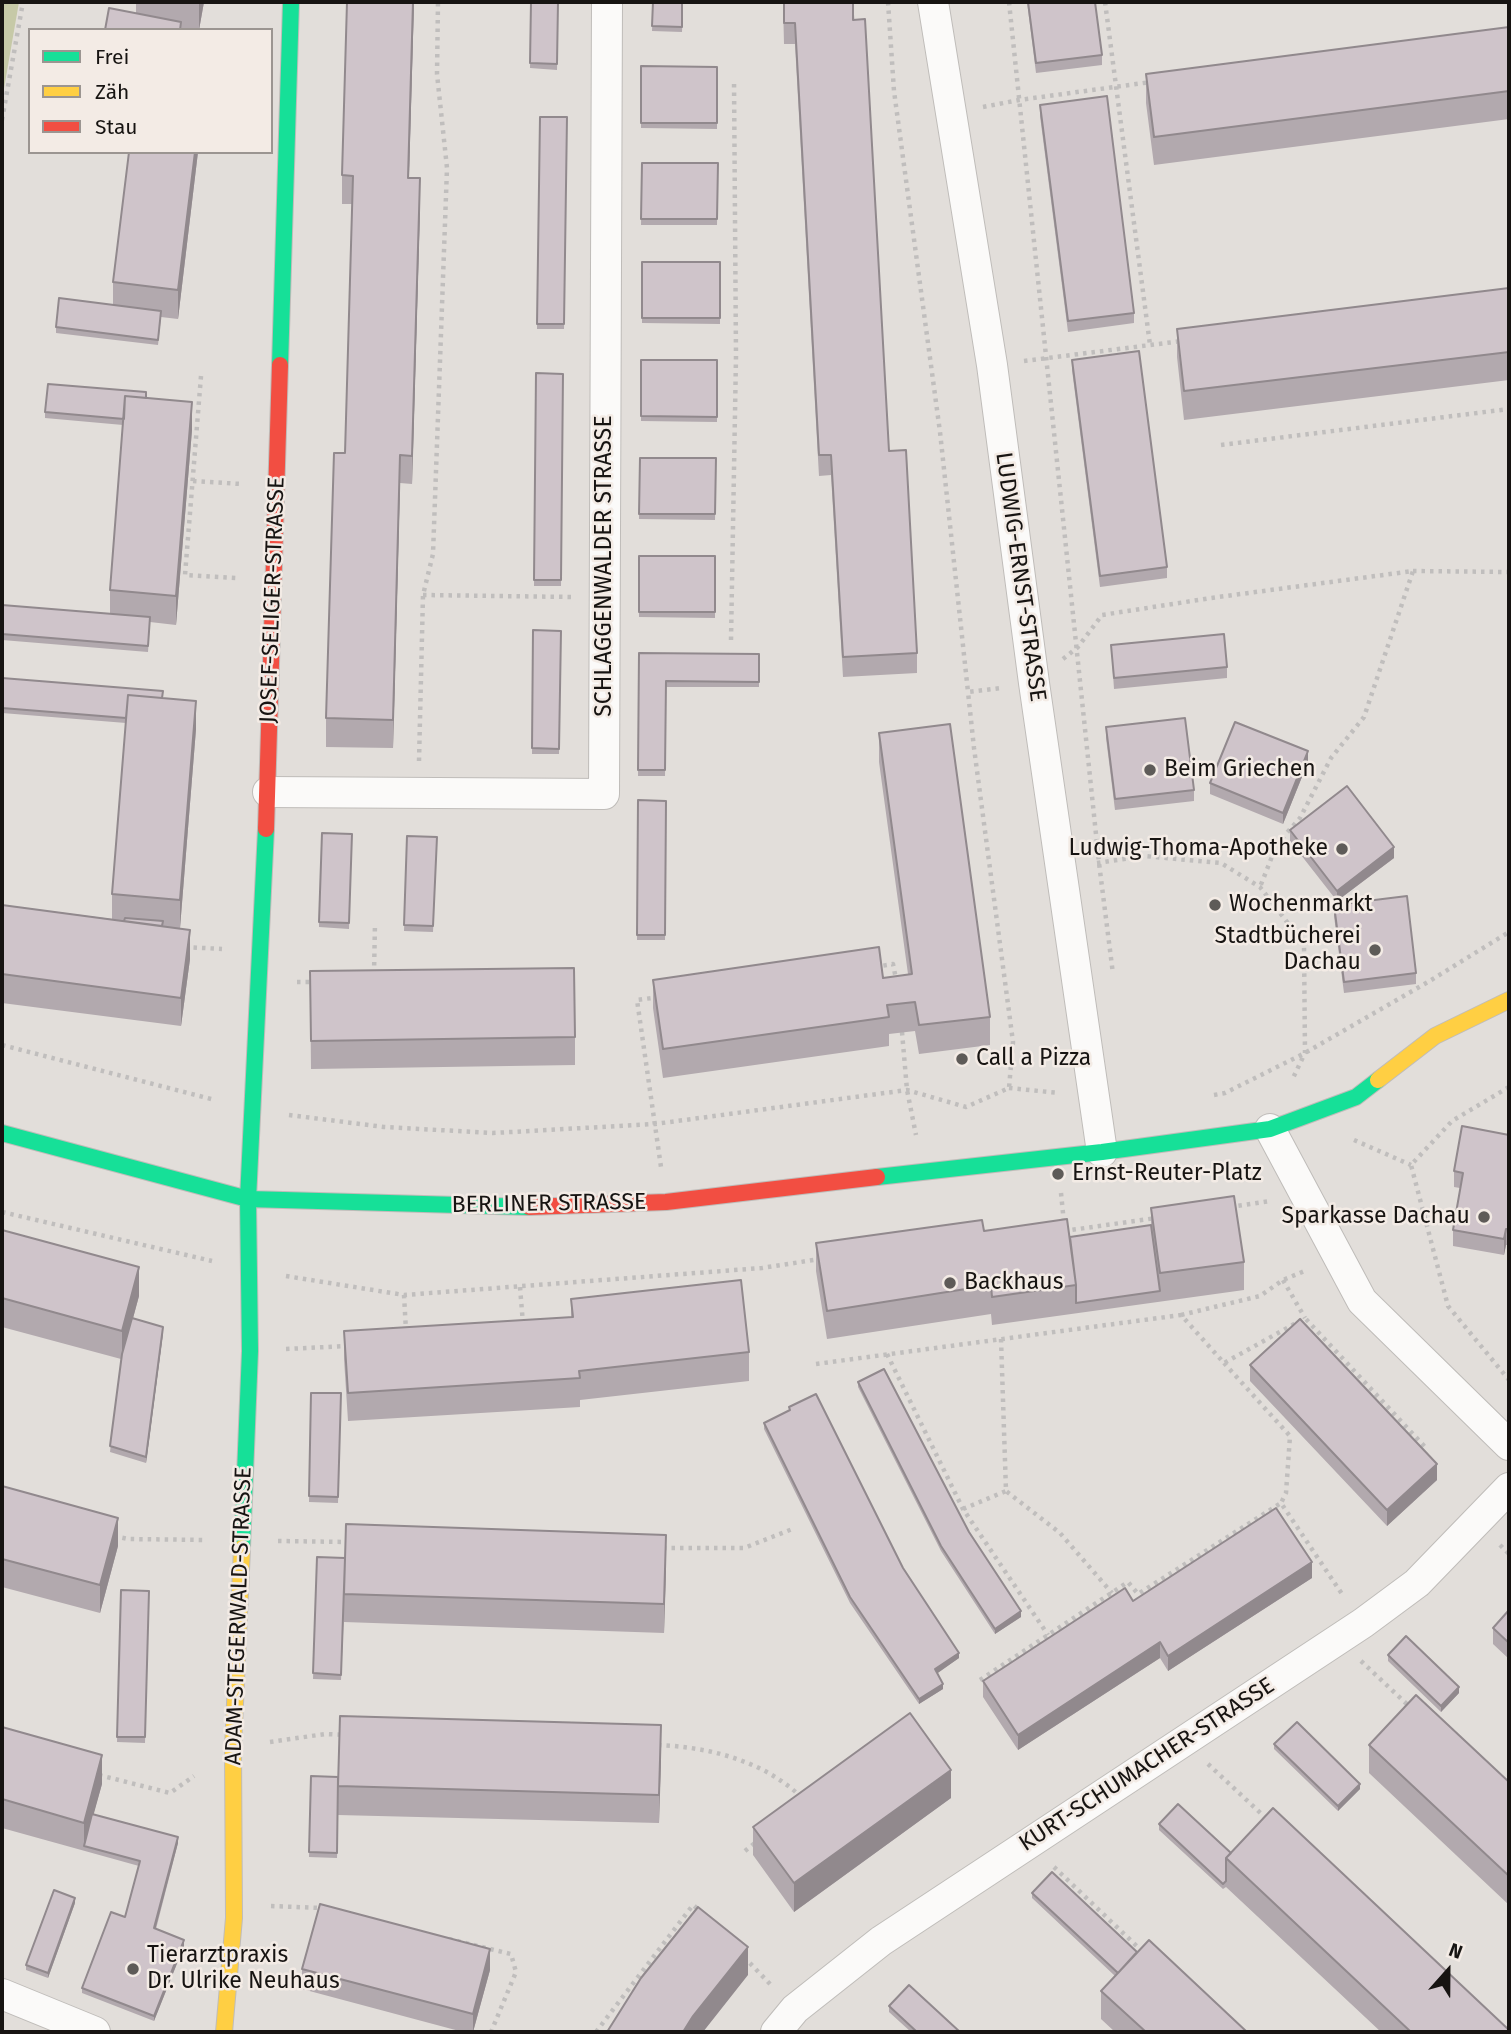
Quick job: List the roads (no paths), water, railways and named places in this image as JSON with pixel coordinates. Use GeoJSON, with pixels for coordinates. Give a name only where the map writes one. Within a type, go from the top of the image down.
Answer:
{"type":"FeatureCollection","features":[{"type":"Feature","properties":{"kind":"street","name":"JOSEF-SELIGER-STRASSE"},"geometry":{"type":"LineString","coordinates":[[248,1199],[268,792],[290,2]]}},
{"type":"Feature","properties":{"kind":"street","name":"SCHLAGGENWALDER STRASSE"},"geometry":{"type":"LineString","coordinates":[[268,792],[604,794],[607,2]]}},
{"type":"Feature","properties":{"kind":"street","name":"LUDWIG-ERNST-STRASSE"},"geometry":{"type":"LineString","coordinates":[[933,2],[992,365],[1101,1152]]}},
{"type":"Feature","properties":{"kind":"street","name":"BERLINER STRASSE"},"geometry":{"type":"LineString","coordinates":[[2,1133],[248,1199],[516,1208],[666,1202],[1101,1152],[1270,1129],[1356,1097],[1435,1036],[1509,1000]]}},
{"type":"Feature","properties":{"kind":"street"},"geometry":{"type":"LineString","coordinates":[[1270,1129],[1362,1301],[1509,1445]]}},
{"type":"Feature","properties":{"kind":"street","name":"ADAM-STEGERWALD-STRASSE"},"geometry":{"type":"LineString","coordinates":[[224,2032],[234,1918],[233,1748],[250,1351],[248,1199]]}},
{"type":"Feature","properties":{"kind":"street","name":"KURT-SCHUMACHER-STRASSE"},"geometry":{"type":"LineString","coordinates":[[776,2032],[794,2009],[881,1941],[1363,1623],[1417,1583],[1509,1488]]}},
{"type":"Feature","properties":{"kind":"street"},"geometry":{"type":"LineString","coordinates":[[2,1994],[95,2032]]}},
{"type":"Feature","properties":{"kind":"place","name":"Beim Griechen"},"geometry":{"type":"Point","coordinates":[1150,770]}},
{"type":"Feature","properties":{"kind":"place","name":"Ludwig-Thoma-Apotheke"},"geometry":{"type":"Point","coordinates":[1342,849]}},
{"type":"Feature","properties":{"kind":"place","name":"Wochenmarkt"},"geometry":{"type":"Point","coordinates":[1215,905]}},
{"type":"Feature","properties":{"kind":"place","name":"Stadtbücherei Dachau"},"geometry":{"type":"Point","coordinates":[1375,950]}},
{"type":"Feature","properties":{"kind":"place","name":"Call a Pizza"},"geometry":{"type":"Point","coordinates":[962,1059]}},
{"type":"Feature","properties":{"kind":"place","name":"Ernst-Reuter-Platz"},"geometry":{"type":"Point","coordinates":[1058,1174]}},
{"type":"Feature","properties":{"kind":"place","name":"Sparkasse Dachau"},"geometry":{"type":"Point","coordinates":[1484,1217]}},
{"type":"Feature","properties":{"kind":"place","name":"Backhaus"},"geometry":{"type":"Point","coordinates":[950,1283]}},
{"type":"Feature","properties":{"kind":"place","name":"Tierarztpraxis Dr. Ulrike Neuhaus"},"geometry":{"type":"Point","coordinates":[133,1969]}}]}
